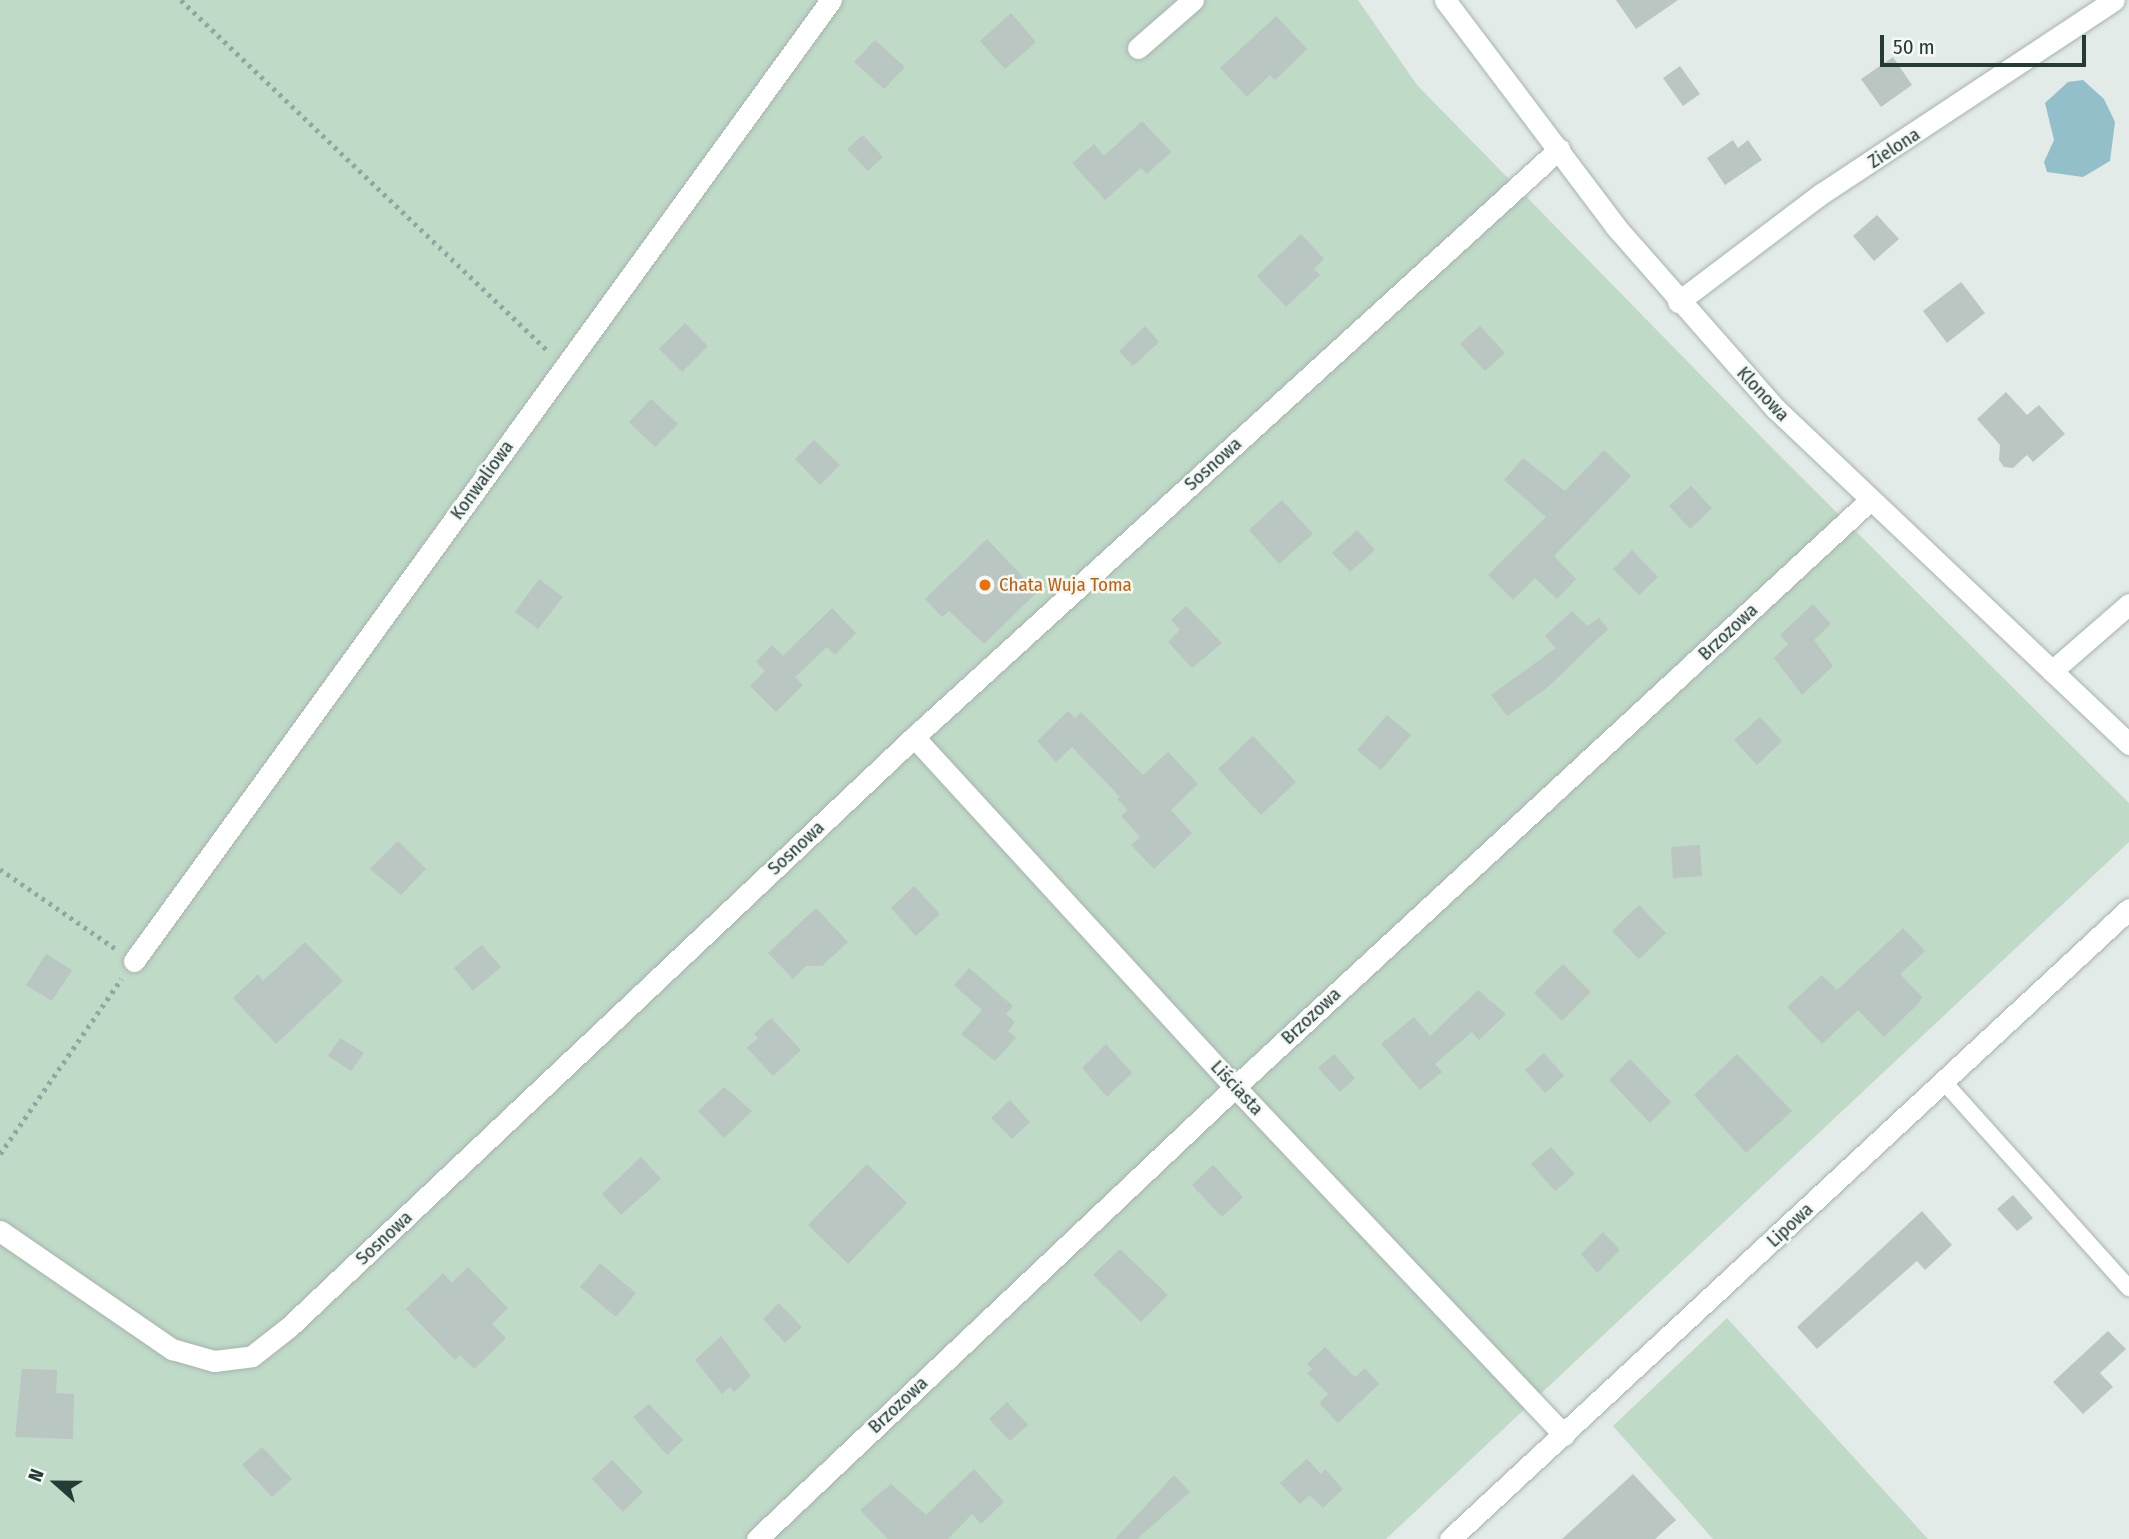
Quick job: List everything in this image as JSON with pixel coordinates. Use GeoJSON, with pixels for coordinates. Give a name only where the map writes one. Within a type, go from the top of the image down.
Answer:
{"type":"FeatureCollection","features":[{"type":"Feature","properties":{"kind":"street","name":"Konwaliowa"},"geometry":{"type":"LineString","coordinates":[[134,961],[831,0]]}},
{"type":"Feature","properties":{"kind":"street"},"geometry":{"type":"LineString","coordinates":[[1138,48],[1193,0]]}},
{"type":"Feature","properties":{"kind":"street","name":"Klonowa"},"geometry":{"type":"LineString","coordinates":[[1445,0],[1678,302],[1776,409],[2129,744]]}},
{"type":"Feature","properties":{"kind":"street","name":"Zielona"},"geometry":{"type":"LineString","coordinates":[[1678,302],[1821,194],[2114,0]]}},
{"type":"Feature","properties":{"kind":"street","name":"Sosnowa"},"geometry":{"type":"LineString","coordinates":[[0,1231],[173,1349],[214,1361],[252,1356],[289,1327],[914,737],[1559,149]]}},
{"type":"Feature","properties":{"kind":"street","name":"Brzozowa"},"geometry":{"type":"LineString","coordinates":[[757,1539],[1235,1087],[1870,500]]}},
{"type":"Feature","properties":{"kind":"street"},"geometry":{"type":"LineString","coordinates":[[2052,671],[2129,604]]}},
{"type":"Feature","properties":{"kind":"street","name":"Liściasta"},"geometry":{"type":"LineString","coordinates":[[914,737],[1235,1087],[1563,1435]]}},
{"type":"Feature","properties":{"kind":"street","name":"Lipowa"},"geometry":{"type":"LineString","coordinates":[[1450,1539],[2129,909]]}},
{"type":"Feature","properties":{"kind":"lane"},"geometry":{"type":"LineString","coordinates":[[1944,1082],[2129,1288]]}},
{"type":"Feature","properties":{"kind":"path"},"geometry":{"type":"LineString","coordinates":[[181,0],[564,366]]}},
{"type":"Feature","properties":{"kind":"path"},"geometry":{"type":"LineString","coordinates":[[0,869],[134,961],[0,1154]]}},
{"type":"Feature","properties":{"kind":"green space"},"geometry":{"type":"Polygon","coordinates":[[[0,0],[1358,0],[1417,85],[1778,454],[2129,803],[2129,842],[1386,1539],[0,1539],[0,0]]]}},
{"type":"Feature","properties":{"kind":"green space"},"geometry":{"type":"Polygon","coordinates":[[[1727,1318],[1928,1539],[1713,1539],[1613,1426],[1727,1318]]]}},
{"type":"Feature","properties":{"kind":"water"},"geometry":{"type":"Polygon","coordinates":[[[2083,80],[2104,99],[2115,122],[2110,161],[2083,177],[2047,172],[2044,162],[2054,140],[2045,103],[2068,82],[2083,80]]]}},
{"type":"Feature","properties":{"kind":"building"},"geometry":{"type":"Polygon","coordinates":[[[1616,0],[1678,0],[1636,29],[1616,0]]]}},
{"type":"Feature","properties":{"kind":"building"},"geometry":{"type":"Polygon","coordinates":[[[1011,13],[1036,42],[1005,69],[980,41],[1011,13]]]}},
{"type":"Feature","properties":{"kind":"building"},"geometry":{"type":"Polygon","coordinates":[[[1276,16],[1307,49],[1275,80],[1270,75],[1247,97],[1220,68],[1276,16]]]}},
{"type":"Feature","properties":{"kind":"building"},"geometry":{"type":"Polygon","coordinates":[[[875,40],[905,67],[884,89],[854,62],[875,40]]]}},
{"type":"Feature","properties":{"kind":"building"},"geometry":{"type":"Polygon","coordinates":[[[1893,57],[1912,85],[1881,107],[1861,79],[1893,57]]]}},
{"type":"Feature","properties":{"kind":"building"},"geometry":{"type":"Polygon","coordinates":[[[1680,66],[1700,94],[1683,106],[1663,78],[1680,66]]]}},
{"type":"Feature","properties":{"kind":"building"},"geometry":{"type":"Polygon","coordinates":[[[1142,121],[1171,152],[1147,174],[1141,168],[1105,200],[1072,163],[1094,144],[1104,156],[1142,121]]]}},
{"type":"Feature","properties":{"kind":"building"},"geometry":{"type":"Polygon","coordinates":[[[863,135],[883,157],[868,171],[847,149],[863,135]]]}},
{"type":"Feature","properties":{"kind":"building"},"geometry":{"type":"Polygon","coordinates":[[[1733,140],[1738,148],[1748,140],[1762,160],[1725,185],[1707,158],[1733,140]]]}},
{"type":"Feature","properties":{"kind":"building"},"geometry":{"type":"Polygon","coordinates":[[[1877,215],[1899,239],[1874,261],[1853,236],[1877,215]]]}},
{"type":"Feature","properties":{"kind":"building"},"geometry":{"type":"Polygon","coordinates":[[[1301,234],[1324,259],[1314,269],[1320,275],[1286,307],[1257,276],[1301,234]]]}},
{"type":"Feature","properties":{"kind":"building"},"geometry":{"type":"Polygon","coordinates":[[[1961,282],[1985,313],[1947,343],[1923,311],[1961,282]]]}},
{"type":"Feature","properties":{"kind":"building"},"geometry":{"type":"Polygon","coordinates":[[[685,323],[708,346],[682,372],[659,349],[685,323]]]}},
{"type":"Feature","properties":{"kind":"building"},"geometry":{"type":"Polygon","coordinates":[[[1145,326],[1159,342],[1133,366],[1119,351],[1145,326]]]}},
{"type":"Feature","properties":{"kind":"building"},"geometry":{"type":"Polygon","coordinates":[[[1480,326],[1505,353],[1485,371],[1460,344],[1480,326]]]}},
{"type":"Feature","properties":{"kind":"building"},"geometry":{"type":"Polygon","coordinates":[[[2006,392],[2027,415],[2039,405],[2065,434],[2033,462],[2027,455],[2013,468],[2004,467],[1999,460],[2000,445],[1977,419],[2006,392]]]}},
{"type":"Feature","properties":{"kind":"building"},"geometry":{"type":"Polygon","coordinates":[[[651,399],[678,424],[655,447],[629,422],[651,399]]]}},
{"type":"Feature","properties":{"kind":"building"},"geometry":{"type":"Polygon","coordinates":[[[814,440],[840,465],[820,485],[795,459],[814,440]]]}},
{"type":"Feature","properties":{"kind":"building"},"geometry":{"type":"Polygon","coordinates":[[[1604,450],[1631,476],[1554,556],[1576,579],[1557,599],[1535,578],[1513,600],[1488,575],[1546,517],[1504,480],[1523,458],[1565,491],[1604,450]]]}},
{"type":"Feature","properties":{"kind":"building"},"geometry":{"type":"Polygon","coordinates":[[[1691,486],[1712,508],[1690,529],[1669,506],[1691,486]]]}},
{"type":"Feature","properties":{"kind":"building"},"geometry":{"type":"Polygon","coordinates":[[[1282,500],[1313,534],[1279,564],[1249,530],[1282,500]]]}},
{"type":"Feature","properties":{"kind":"building"},"geometry":{"type":"Polygon","coordinates":[[[1357,530],[1375,550],[1350,572],[1332,553],[1357,530]]]}},
{"type":"Feature","properties":{"kind":"building","name":"Chata Wuja Toma"},"geometry":{"type":"Polygon","coordinates":[[[987,539],[1037,592],[984,644],[949,611],[942,617],[925,599],[987,539]]]}},
{"type":"Feature","properties":{"kind":"building"},"geometry":{"type":"Polygon","coordinates":[[[1632,550],[1658,577],[1639,595],[1613,569],[1632,550]]]}},
{"type":"Feature","properties":{"kind":"building"},"geometry":{"type":"Polygon","coordinates":[[[539,579],[563,597],[538,629],[515,612],[539,579]]]}},
{"type":"Feature","properties":{"kind":"building"},"geometry":{"type":"Polygon","coordinates":[[[1813,604],[1831,624],[1814,640],[1833,666],[1802,695],[1774,658],[1788,644],[1780,635],[1813,604]]]}},
{"type":"Feature","properties":{"kind":"building"},"geometry":{"type":"Polygon","coordinates":[[[1186,606],[1222,643],[1192,668],[1168,642],[1180,630],[1171,620],[1186,606]]]}},
{"type":"Feature","properties":{"kind":"building"},"geometry":{"type":"Polygon","coordinates":[[[832,608],[856,633],[835,655],[827,647],[795,677],[803,685],[776,712],[750,686],[765,671],[756,662],[772,645],[783,656],[832,608]]]}},
{"type":"Feature","properties":{"kind":"building"},"geometry":{"type":"Polygon","coordinates":[[[1572,611],[1587,626],[1599,618],[1608,629],[1547,688],[1507,716],[1491,695],[1556,648],[1545,636],[1572,611]]]}},
{"type":"Feature","properties":{"kind":"building"},"geometry":{"type":"Polygon","coordinates":[[[1068,711],[1075,718],[1081,712],[1143,775],[1168,752],[1198,784],[1171,810],[1192,833],[1154,869],[1131,845],[1140,837],[1121,816],[1128,810],[1117,799],[1120,797],[1072,747],[1056,762],[1037,741],[1068,711]]]}},
{"type":"Feature","properties":{"kind":"building"},"geometry":{"type":"Polygon","coordinates":[[[1387,715],[1411,735],[1381,770],[1357,750],[1387,715]]]}},
{"type":"Feature","properties":{"kind":"building"},"geometry":{"type":"Polygon","coordinates":[[[1760,717],[1782,741],[1757,765],[1734,740],[1760,717]]]}},
{"type":"Feature","properties":{"kind":"building"},"geometry":{"type":"Polygon","coordinates":[[[1253,736],[1296,782],[1261,815],[1218,769],[1253,736]]]}},
{"type":"Feature","properties":{"kind":"building"},"geometry":{"type":"Polygon","coordinates":[[[398,841],[426,869],[401,895],[370,869],[398,841]]]}},
{"type":"Feature","properties":{"kind":"building"},"geometry":{"type":"Polygon","coordinates":[[[1700,845],[1702,876],[1673,878],[1671,847],[1700,845]]]}},
{"type":"Feature","properties":{"kind":"building"},"geometry":{"type":"Polygon","coordinates":[[[914,886],[940,914],[916,936],[891,908],[914,886]]]}},
{"type":"Feature","properties":{"kind":"building"},"geometry":{"type":"Polygon","coordinates":[[[1639,905],[1666,933],[1639,959],[1612,931],[1639,905]]]}},
{"type":"Feature","properties":{"kind":"building"},"geometry":{"type":"Polygon","coordinates":[[[816,908],[848,942],[822,966],[806,966],[793,979],[768,953],[816,908]]]}},
{"type":"Feature","properties":{"kind":"building"},"geometry":{"type":"Polygon","coordinates":[[[1903,928],[1925,951],[1900,974],[1922,997],[1919,1003],[1884,1037],[1858,1010],[1822,1044],[1787,1007],[1822,975],[1837,990],[1903,928]]]}},
{"type":"Feature","properties":{"kind":"building"},"geometry":{"type":"Polygon","coordinates":[[[305,942],[343,981],[276,1044],[233,998],[258,974],[263,981],[305,942]]]}},
{"type":"Feature","properties":{"kind":"building"},"geometry":{"type":"Polygon","coordinates":[[[482,945],[501,967],[473,991],[454,968],[482,945]]]}},
{"type":"Feature","properties":{"kind":"building"},"geometry":{"type":"Polygon","coordinates":[[[46,954],[72,970],[52,1001],[26,985],[46,954]]]}},
{"type":"Feature","properties":{"kind":"building"},"geometry":{"type":"Polygon","coordinates":[[[1563,964],[1591,992],[1562,1021],[1534,993],[1563,964]]]}},
{"type":"Feature","properties":{"kind":"building"},"geometry":{"type":"Polygon","coordinates":[[[969,968],[1013,1006],[1006,1014],[1015,1022],[1008,1031],[1016,1038],[995,1061],[961,1034],[982,1010],[954,985],[969,968]]]}},
{"type":"Feature","properties":{"kind":"building"},"geometry":{"type":"Polygon","coordinates":[[[1478,990],[1506,1014],[1479,1040],[1472,1032],[1435,1064],[1442,1072],[1420,1090],[1381,1044],[1414,1017],[1430,1036],[1478,990]]]}},
{"type":"Feature","properties":{"kind":"building"},"geometry":{"type":"Polygon","coordinates":[[[771,1018],[801,1050],[773,1076],[747,1048],[758,1038],[754,1034],[771,1018]]]}},
{"type":"Feature","properties":{"kind":"building"},"geometry":{"type":"Polygon","coordinates":[[[340,1038],[364,1053],[351,1071],[328,1056],[340,1038]]]}},
{"type":"Feature","properties":{"kind":"building"},"geometry":{"type":"Polygon","coordinates":[[[1106,1044],[1132,1073],[1107,1097],[1082,1068],[1106,1044]]]}},
{"type":"Feature","properties":{"kind":"building"},"geometry":{"type":"Polygon","coordinates":[[[1544,1053],[1564,1076],[1545,1093],[1525,1070],[1544,1053]]]}},
{"type":"Feature","properties":{"kind":"building"},"geometry":{"type":"Polygon","coordinates":[[[1334,1054],[1355,1078],[1340,1092],[1318,1068],[1334,1054]]]}},
{"type":"Feature","properties":{"kind":"building"},"geometry":{"type":"Polygon","coordinates":[[[1737,1054],[1792,1111],[1746,1153],[1694,1095],[1737,1054]]]}},
{"type":"Feature","properties":{"kind":"building"},"geometry":{"type":"Polygon","coordinates":[[[1630,1059],[1671,1102],[1650,1123],[1609,1080],[1630,1059]]]}},
{"type":"Feature","properties":{"kind":"building"},"geometry":{"type":"Polygon","coordinates":[[[724,1087],[752,1111],[724,1138],[698,1111],[724,1087]]]}},
{"type":"Feature","properties":{"kind":"building"},"geometry":{"type":"Polygon","coordinates":[[[1010,1100],[1030,1122],[1012,1139],[991,1118],[1010,1100]]]}},
{"type":"Feature","properties":{"kind":"building"},"geometry":{"type":"Polygon","coordinates":[[[1551,1147],[1575,1174],[1555,1191],[1531,1164],[1551,1147]]]}},
{"type":"Feature","properties":{"kind":"building"},"geometry":{"type":"Polygon","coordinates":[[[641,1157],[661,1179],[621,1215],[602,1194],[641,1157]]]}},
{"type":"Feature","properties":{"kind":"building"},"geometry":{"type":"Polygon","coordinates":[[[867,1164],[907,1203],[848,1264],[808,1225],[867,1164]]]}},
{"type":"Feature","properties":{"kind":"building"},"geometry":{"type":"Polygon","coordinates":[[[1213,1165],[1243,1197],[1222,1217],[1192,1185],[1213,1165]]]}},
{"type":"Feature","properties":{"kind":"building"},"geometry":{"type":"Polygon","coordinates":[[[2013,1195],[2033,1218],[2017,1231],[1997,1209],[2013,1195]]]}},
{"type":"Feature","properties":{"kind":"building"},"geometry":{"type":"Polygon","coordinates":[[[1922,1211],[1952,1245],[1925,1270],[1917,1261],[1817,1349],[1797,1327],[1922,1211]]]}},
{"type":"Feature","properties":{"kind":"building"},"geometry":{"type":"Polygon","coordinates":[[[1603,1232],[1620,1250],[1597,1273],[1581,1254],[1603,1232]]]}},
{"type":"Feature","properties":{"kind":"building"},"geometry":{"type":"Polygon","coordinates":[[[1120,1249],[1168,1295],[1141,1322],[1093,1275],[1120,1249]]]}},
{"type":"Feature","properties":{"kind":"building"},"geometry":{"type":"Polygon","coordinates":[[[600,1263],[636,1293],[616,1317],[580,1287],[600,1263]]]}},
{"type":"Feature","properties":{"kind":"building"},"geometry":{"type":"Polygon","coordinates":[[[468,1267],[508,1308],[492,1324],[506,1338],[474,1369],[460,1355],[455,1360],[406,1309],[443,1273],[452,1283],[468,1267]]]}},
{"type":"Feature","properties":{"kind":"building"},"geometry":{"type":"Polygon","coordinates":[[[779,1303],[802,1327],[785,1343],[763,1319],[779,1303]]]}},
{"type":"Feature","properties":{"kind":"building"},"geometry":{"type":"Polygon","coordinates":[[[2108,1331],[2126,1349],[2100,1373],[2113,1387],[2083,1414],[2053,1382],[2108,1331]]]}},
{"type":"Feature","properties":{"kind":"building"},"geometry":{"type":"Polygon","coordinates":[[[721,1336],[751,1376],[734,1392],[730,1387],[722,1394],[695,1360],[721,1336]]]}},
{"type":"Feature","properties":{"kind":"building"},"geometry":{"type":"Polygon","coordinates":[[[1325,1347],[1355,1377],[1365,1368],[1379,1384],[1338,1423],[1319,1403],[1328,1394],[1307,1373],[1312,1369],[1307,1364],[1325,1347]]]}},
{"type":"Feature","properties":{"kind":"building"},"geometry":{"type":"Polygon","coordinates":[[[22,1369],[57,1370],[56,1393],[74,1394],[73,1439],[15,1437],[22,1369]]]}},
{"type":"Feature","properties":{"kind":"building"},"geometry":{"type":"Polygon","coordinates":[[[1007,1402],[1028,1425],[1010,1441],[989,1419],[1007,1402]]]}},
{"type":"Feature","properties":{"kind":"building"},"geometry":{"type":"Polygon","coordinates":[[[649,1404],[683,1440],[667,1455],[633,1417],[649,1404]]]}},
{"type":"Feature","properties":{"kind":"building"},"geometry":{"type":"Polygon","coordinates":[[[262,1447],[292,1479],[272,1497],[242,1465],[262,1447]]]}},
{"type":"Feature","properties":{"kind":"building"},"geometry":{"type":"Polygon","coordinates":[[[1307,1459],[1321,1474],[1325,1469],[1343,1489],[1323,1508],[1310,1495],[1300,1504],[1280,1483],[1307,1459]]]}},
{"type":"Feature","properties":{"kind":"building"},"geometry":{"type":"Polygon","coordinates":[[[612,1460],[643,1492],[623,1512],[592,1479],[612,1460]]]}},
{"type":"Feature","properties":{"kind":"building"},"geometry":{"type":"Polygon","coordinates":[[[974,1469],[1004,1502],[981,1524],[972,1514],[948,1539],[888,1539],[860,1510],[891,1484],[926,1515],[974,1469]]]}},
{"type":"Feature","properties":{"kind":"building"},"geometry":{"type":"Polygon","coordinates":[[[1633,1474],[1676,1520],[1655,1539],[1562,1539],[1633,1474]]]}},
{"type":"Feature","properties":{"kind":"building"},"geometry":{"type":"Polygon","coordinates":[[[1174,1475],[1190,1492],[1137,1539],[1115,1539],[1174,1475]]]}},
{"type":"Feature","properties":{"kind":"place","name":"Chata Wuja Toma"},"geometry":{"type":"Point","coordinates":[985,585]}}]}
